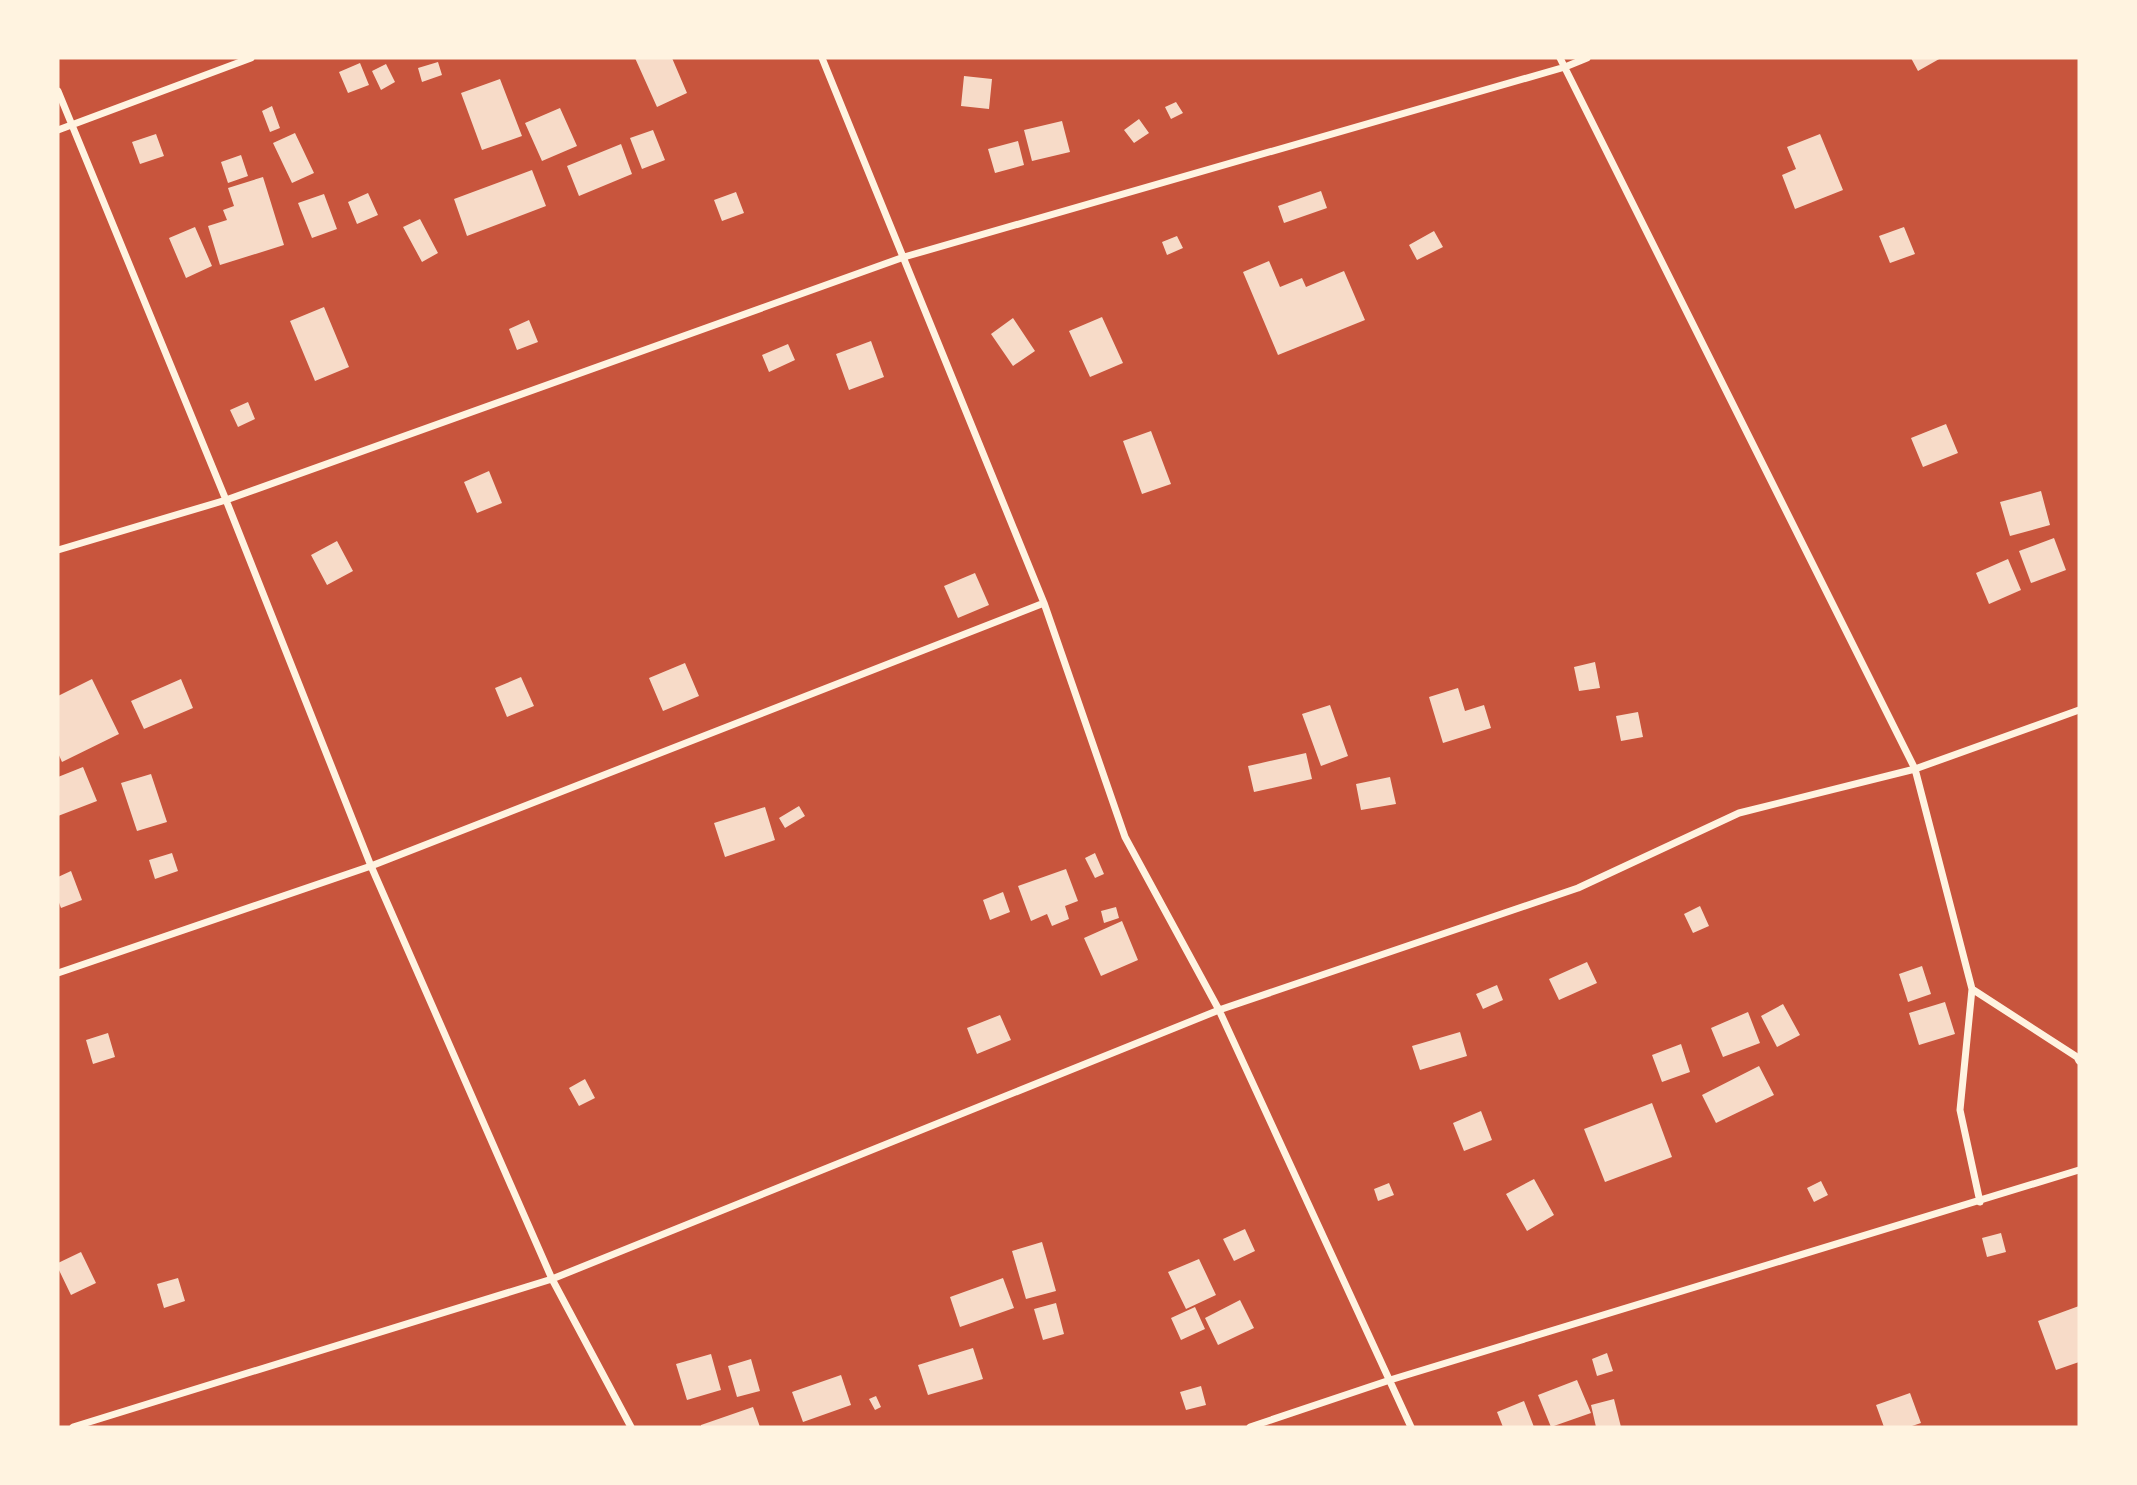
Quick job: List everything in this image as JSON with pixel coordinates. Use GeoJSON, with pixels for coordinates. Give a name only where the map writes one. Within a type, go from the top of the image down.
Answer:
{"type":"FeatureCollection","features":[{"type":"Feature","properties":{"kind":"street"},"geometry":{"type":"LineString","coordinates":[[58,130],[251,58]]}},
{"type":"Feature","properties":{"kind":"street"},"geometry":{"type":"LineString","coordinates":[[822,58],[1044,603],[1125,836],[1219,1010],[1411,1427]]}},
{"type":"Feature","properties":{"kind":"street"},"geometry":{"type":"LineString","coordinates":[[1560,58],[1915,769],[1972,989],[1960,1110],[1980,1202]]}},
{"type":"Feature","properties":{"kind":"street"},"geometry":{"type":"LineString","coordinates":[[58,550],[226,500],[904,257],[1565,67],[1587,58]]}},
{"type":"Feature","properties":{"kind":"street"},"geometry":{"type":"LineString","coordinates":[[58,91],[226,500],[371,866],[552,1279],[631,1427]]}},
{"type":"Feature","properties":{"kind":"street"},"geometry":{"type":"LineString","coordinates":[[58,973],[371,866],[1044,603]]}},
{"type":"Feature","properties":{"kind":"street"},"geometry":{"type":"LineString","coordinates":[[73,1427],[552,1279],[1219,1010],[1578,888],[1739,813],[1915,769],[2079,710]]}},
{"type":"Feature","properties":{"kind":"street"},"geometry":{"type":"LineString","coordinates":[[1972,989],[2077,1057],[2079,1061]]}},
{"type":"Feature","properties":{"kind":"street"},"geometry":{"type":"LineString","coordinates":[[1251,1427],[1390,1380],[2079,1170]]}},
{"type":"Feature","properties":{"kind":"building"},"geometry":{"type":"Polygon","coordinates":[[[635,58],[672,58],[687,93],[657,107],[635,58]]]}},
{"type":"Feature","properties":{"kind":"building"},"geometry":{"type":"Polygon","coordinates":[[[1911,58],[1941,58],[1918,71],[1911,58]]]}},
{"type":"Feature","properties":{"kind":"building"},"geometry":{"type":"Polygon","coordinates":[[[438,62],[442,75],[422,82],[418,68],[438,62]]]}},
{"type":"Feature","properties":{"kind":"building"},"geometry":{"type":"Polygon","coordinates":[[[360,63],[369,85],[348,93],[339,72],[360,63]]]}},
{"type":"Feature","properties":{"kind":"building"},"geometry":{"type":"Polygon","coordinates":[[[386,64],[395,82],[381,90],[372,71],[386,64]]]}},
{"type":"Feature","properties":{"kind":"building"},"geometry":{"type":"Polygon","coordinates":[[[964,76],[992,79],[989,109],[961,106],[964,76]]]}},
{"type":"Feature","properties":{"kind":"building"},"geometry":{"type":"Polygon","coordinates":[[[500,79],[522,136],[482,150],[461,93],[500,79]]]}},
{"type":"Feature","properties":{"kind":"building"},"geometry":{"type":"Polygon","coordinates":[[[1176,102],[1183,113],[1171,119],[1165,107],[1176,102]]]}},
{"type":"Feature","properties":{"kind":"building"},"geometry":{"type":"Polygon","coordinates":[[[272,106],[280,128],[270,132],[262,111],[272,106]]]}},
{"type":"Feature","properties":{"kind":"building"},"geometry":{"type":"Polygon","coordinates":[[[560,108],[577,146],[542,161],[525,123],[560,108]]]}},
{"type":"Feature","properties":{"kind":"building"},"geometry":{"type":"Polygon","coordinates":[[[1139,119],[1149,133],[1134,143],[1124,130],[1139,119]]]}},
{"type":"Feature","properties":{"kind":"building"},"geometry":{"type":"Polygon","coordinates":[[[1062,121],[1070,152],[1032,161],[1024,130],[1062,121]]]}},
{"type":"Feature","properties":{"kind":"building"},"geometry":{"type":"Polygon","coordinates":[[[653,130],[665,160],[642,169],[630,138],[653,130]]]}},
{"type":"Feature","properties":{"kind":"building"},"geometry":{"type":"Polygon","coordinates":[[[295,133],[314,173],[292,183],[273,143],[295,133]]]}},
{"type":"Feature","properties":{"kind":"building"},"geometry":{"type":"Polygon","coordinates":[[[156,134],[164,156],[140,164],[132,142],[156,134]]]}},
{"type":"Feature","properties":{"kind":"building"},"geometry":{"type":"Polygon","coordinates":[[[1820,134],[1843,190],[1795,209],[1782,175],[1796,169],[1787,147],[1820,134]]]}},
{"type":"Feature","properties":{"kind":"building"},"geometry":{"type":"Polygon","coordinates":[[[1018,141],[1024,165],[995,173],[988,149],[1018,141]]]}},
{"type":"Feature","properties":{"kind":"building"},"geometry":{"type":"Polygon","coordinates":[[[621,144],[632,174],[579,196],[567,166],[621,144]]]}},
{"type":"Feature","properties":{"kind":"building"},"geometry":{"type":"Polygon","coordinates":[[[241,155],[248,176],[228,183],[221,162],[241,155]]]}},
{"type":"Feature","properties":{"kind":"building"},"geometry":{"type":"Polygon","coordinates":[[[532,170],[546,206],[467,236],[454,199],[532,170]]]}},
{"type":"Feature","properties":{"kind":"building"},"geometry":{"type":"Polygon","coordinates":[[[263,177],[284,245],[220,265],[208,226],[227,220],[223,210],[234,206],[228,188],[263,177]]]}},
{"type":"Feature","properties":{"kind":"building"},"geometry":{"type":"Polygon","coordinates":[[[1321,191],[1327,208],[1284,223],[1278,206],[1321,191]]]}},
{"type":"Feature","properties":{"kind":"building"},"geometry":{"type":"Polygon","coordinates":[[[736,192],[744,213],[722,221],[714,200],[736,192]]]}},
{"type":"Feature","properties":{"kind":"building"},"geometry":{"type":"Polygon","coordinates":[[[368,193],[378,215],[357,224],[348,202],[368,193]]]}},
{"type":"Feature","properties":{"kind":"building"},"geometry":{"type":"Polygon","coordinates":[[[324,194],[337,229],[312,238],[298,203],[324,194]]]}},
{"type":"Feature","properties":{"kind":"building"},"geometry":{"type":"Polygon","coordinates":[[[420,219],[438,253],[422,262],[403,227],[420,219]]]}},
{"type":"Feature","properties":{"kind":"building"},"geometry":{"type":"Polygon","coordinates":[[[195,227],[212,266],[186,278],[169,238],[195,227]]]}},
{"type":"Feature","properties":{"kind":"building"},"geometry":{"type":"Polygon","coordinates":[[[1904,227],[1915,254],[1890,263],[1879,236],[1904,227]]]}},
{"type":"Feature","properties":{"kind":"building"},"geometry":{"type":"Polygon","coordinates":[[[1434,231],[1443,247],[1417,260],[1409,245],[1434,231]]]}},
{"type":"Feature","properties":{"kind":"building"},"geometry":{"type":"Polygon","coordinates":[[[1177,236],[1183,248],[1167,255],[1162,242],[1177,236]]]}},
{"type":"Feature","properties":{"kind":"building"},"geometry":{"type":"Polygon","coordinates":[[[1269,261],[1280,287],[1302,278],[1306,287],[1344,271],[1365,320],[1278,355],[1243,272],[1269,261]]]}},
{"type":"Feature","properties":{"kind":"building"},"geometry":{"type":"Polygon","coordinates":[[[324,307],[349,367],[315,381],[290,321],[324,307]]]}},
{"type":"Feature","properties":{"kind":"building"},"geometry":{"type":"Polygon","coordinates":[[[1102,317],[1123,363],[1090,377],[1069,331],[1102,317]]]}},
{"type":"Feature","properties":{"kind":"building"},"geometry":{"type":"Polygon","coordinates":[[[1013,318],[1035,351],[1013,366],[991,334],[1013,318]]]}},
{"type":"Feature","properties":{"kind":"building"},"geometry":{"type":"Polygon","coordinates":[[[529,320],[538,342],[517,350],[509,329],[529,320]]]}},
{"type":"Feature","properties":{"kind":"building"},"geometry":{"type":"Polygon","coordinates":[[[871,341],[884,377],[849,390],[836,354],[871,341]]]}},
{"type":"Feature","properties":{"kind":"building"},"geometry":{"type":"Polygon","coordinates":[[[788,344],[795,360],[769,372],[762,355],[788,344]]]}},
{"type":"Feature","properties":{"kind":"building"},"geometry":{"type":"Polygon","coordinates":[[[248,402],[255,419],[238,427],[230,410],[248,402]]]}},
{"type":"Feature","properties":{"kind":"building"},"geometry":{"type":"Polygon","coordinates":[[[1946,424],[1958,453],[1923,467],[1911,438],[1946,424]]]}},
{"type":"Feature","properties":{"kind":"building"},"geometry":{"type":"Polygon","coordinates":[[[1151,431],[1171,484],[1142,494],[1123,441],[1151,431]]]}},
{"type":"Feature","properties":{"kind":"building"},"geometry":{"type":"Polygon","coordinates":[[[489,471],[502,503],[477,513],[464,482],[489,471]]]}},
{"type":"Feature","properties":{"kind":"building"},"geometry":{"type":"Polygon","coordinates":[[[2041,491],[2050,525],[2010,536],[2000,502],[2041,491]]]}},
{"type":"Feature","properties":{"kind":"building"},"geometry":{"type":"Polygon","coordinates":[[[2054,538],[2066,570],[2031,583],[2019,551],[2054,538]]]}},
{"type":"Feature","properties":{"kind":"building"},"geometry":{"type":"Polygon","coordinates":[[[337,541],[353,571],[327,585],[311,555],[337,541]]]}},
{"type":"Feature","properties":{"kind":"building"},"geometry":{"type":"Polygon","coordinates":[[[2008,559],[2021,590],[1989,604],[1976,573],[2008,559]]]}},
{"type":"Feature","properties":{"kind":"building"},"geometry":{"type":"Polygon","coordinates":[[[975,573],[989,605],[958,618],[944,586],[975,573]]]}},
{"type":"Feature","properties":{"kind":"building"},"geometry":{"type":"Polygon","coordinates":[[[1595,662],[1600,688],[1579,691],[1574,667],[1595,662]]]}},
{"type":"Feature","properties":{"kind":"building"},"geometry":{"type":"Polygon","coordinates":[[[685,663],[699,696],[663,711],[649,678],[685,663]]]}},
{"type":"Feature","properties":{"kind":"building"},"geometry":{"type":"Polygon","coordinates":[[[521,677],[534,706],[507,717],[495,688],[521,677]]]}},
{"type":"Feature","properties":{"kind":"building"},"geometry":{"type":"Polygon","coordinates":[[[92,679],[119,734],[62,762],[58,753],[58,696],[92,679]]]}},
{"type":"Feature","properties":{"kind":"building"},"geometry":{"type":"Polygon","coordinates":[[[181,679],[193,708],[144,729],[131,701],[181,679]]]}},
{"type":"Feature","properties":{"kind":"building"},"geometry":{"type":"Polygon","coordinates":[[[1458,688],[1465,711],[1484,705],[1491,728],[1443,743],[1429,697],[1458,688]]]}},
{"type":"Feature","properties":{"kind":"building"},"geometry":{"type":"Polygon","coordinates":[[[1330,705],[1348,756],[1321,766],[1302,714],[1330,705]]]}},
{"type":"Feature","properties":{"kind":"building"},"geometry":{"type":"Polygon","coordinates":[[[1638,712],[1643,737],[1621,741],[1616,716],[1638,712]]]}},
{"type":"Feature","properties":{"kind":"building"},"geometry":{"type":"Polygon","coordinates":[[[1306,753],[1312,779],[1254,792],[1248,766],[1306,753]]]}},
{"type":"Feature","properties":{"kind":"building"},"geometry":{"type":"Polygon","coordinates":[[[83,767],[97,801],[58,816],[58,777],[83,767]]]}},
{"type":"Feature","properties":{"kind":"building"},"geometry":{"type":"Polygon","coordinates":[[[151,774],[167,822],[137,831],[121,783],[151,774]]]}},
{"type":"Feature","properties":{"kind":"building"},"geometry":{"type":"Polygon","coordinates":[[[1390,777],[1396,804],[1361,810],[1356,784],[1390,777]]]}},
{"type":"Feature","properties":{"kind":"building"},"geometry":{"type":"Polygon","coordinates":[[[799,806],[805,816],[785,828],[779,818],[799,806]]]}},
{"type":"Feature","properties":{"kind":"building"},"geometry":{"type":"Polygon","coordinates":[[[765,807],[775,840],[725,857],[714,823],[765,807]]]}},
{"type":"Feature","properties":{"kind":"building"},"geometry":{"type":"Polygon","coordinates":[[[172,853],[178,871],[155,879],[149,860],[172,853]]]}},
{"type":"Feature","properties":{"kind":"building"},"geometry":{"type":"Polygon","coordinates":[[[1095,853],[1104,874],[1095,878],[1085,858],[1095,853]]]}},
{"type":"Feature","properties":{"kind":"building"},"geometry":{"type":"Polygon","coordinates":[[[1066,869],[1078,901],[1065,906],[1069,919],[1052,926],[1047,914],[1031,921],[1018,886],[1066,869]]]}},
{"type":"Feature","properties":{"kind":"building"},"geometry":{"type":"Polygon","coordinates":[[[71,871],[82,900],[61,908],[58,900],[58,877],[71,871]]]}},
{"type":"Feature","properties":{"kind":"building"},"geometry":{"type":"Polygon","coordinates":[[[1003,892],[1010,912],[990,920],[983,900],[1003,892]]]}},
{"type":"Feature","properties":{"kind":"building"},"geometry":{"type":"Polygon","coordinates":[[[1700,906],[1709,926],[1693,933],[1684,914],[1700,906]]]}},
{"type":"Feature","properties":{"kind":"building"},"geometry":{"type":"Polygon","coordinates":[[[1116,907],[1119,918],[1104,923],[1101,911],[1116,907]]]}},
{"type":"Feature","properties":{"kind":"building"},"geometry":{"type":"Polygon","coordinates":[[[1122,921],[1138,960],[1101,976],[1084,938],[1122,921]]]}},
{"type":"Feature","properties":{"kind":"building"},"geometry":{"type":"Polygon","coordinates":[[[1587,962],[1597,983],[1559,1000],[1549,979],[1587,962]]]}},
{"type":"Feature","properties":{"kind":"building"},"geometry":{"type":"Polygon","coordinates":[[[1922,966],[1931,994],[1908,1002],[1899,974],[1922,966]]]}},
{"type":"Feature","properties":{"kind":"building"},"geometry":{"type":"Polygon","coordinates":[[[1497,985],[1503,1000],[1483,1009],[1476,994],[1497,985]]]}},
{"type":"Feature","properties":{"kind":"building"},"geometry":{"type":"Polygon","coordinates":[[[1945,1002],[1955,1034],[1919,1045],[1909,1013],[1945,1002]]]}},
{"type":"Feature","properties":{"kind":"building"},"geometry":{"type":"Polygon","coordinates":[[[1783,1004],[1800,1035],[1777,1047],[1761,1016],[1783,1004]]]}},
{"type":"Feature","properties":{"kind":"building"},"geometry":{"type":"Polygon","coordinates":[[[1748,1012],[1760,1043],[1723,1057],[1711,1028],[1748,1012]]]}},
{"type":"Feature","properties":{"kind":"building"},"geometry":{"type":"Polygon","coordinates":[[[1000,1015],[1011,1040],[977,1054],[967,1028],[1000,1015]]]}},
{"type":"Feature","properties":{"kind":"building"},"geometry":{"type":"Polygon","coordinates":[[[1460,1032],[1467,1056],[1420,1070],[1412,1046],[1460,1032]]]}},
{"type":"Feature","properties":{"kind":"building"},"geometry":{"type":"Polygon","coordinates":[[[108,1033],[115,1057],[93,1064],[86,1040],[108,1033]]]}},
{"type":"Feature","properties":{"kind":"building"},"geometry":{"type":"Polygon","coordinates":[[[1681,1044],[1690,1072],[1662,1082],[1652,1055],[1681,1044]]]}},
{"type":"Feature","properties":{"kind":"building"},"geometry":{"type":"Polygon","coordinates":[[[1759,1066],[1774,1095],[1716,1123],[1702,1095],[1759,1066]]]}},
{"type":"Feature","properties":{"kind":"building"},"geometry":{"type":"Polygon","coordinates":[[[585,1079],[595,1098],[579,1106],[569,1088],[585,1079]]]}},
{"type":"Feature","properties":{"kind":"building"},"geometry":{"type":"Polygon","coordinates":[[[1652,1103],[1672,1157],[1605,1182],[1584,1129],[1652,1103]]]}},
{"type":"Feature","properties":{"kind":"building"},"geometry":{"type":"Polygon","coordinates":[[[1481,1111],[1492,1140],[1464,1151],[1453,1123],[1481,1111]]]}},
{"type":"Feature","properties":{"kind":"building"},"geometry":{"type":"Polygon","coordinates":[[[1534,1179],[1554,1215],[1527,1231],[1506,1194],[1534,1179]]]}},
{"type":"Feature","properties":{"kind":"building"},"geometry":{"type":"Polygon","coordinates":[[[1821,1181],[1828,1195],[1814,1202],[1807,1188],[1821,1181]]]}},
{"type":"Feature","properties":{"kind":"building"},"geometry":{"type":"Polygon","coordinates":[[[1389,1183],[1394,1195],[1378,1201],[1374,1189],[1389,1183]]]}},
{"type":"Feature","properties":{"kind":"building"},"geometry":{"type":"Polygon","coordinates":[[[1245,1229],[1255,1251],[1234,1261],[1223,1239],[1245,1229]]]}},
{"type":"Feature","properties":{"kind":"building"},"geometry":{"type":"Polygon","coordinates":[[[2001,1233],[2006,1252],[1987,1257],[1982,1238],[2001,1233]]]}},
{"type":"Feature","properties":{"kind":"building"},"geometry":{"type":"Polygon","coordinates":[[[1042,1242],[1056,1291],[1026,1299],[1012,1251],[1042,1242]]]}},
{"type":"Feature","properties":{"kind":"building"},"geometry":{"type":"Polygon","coordinates":[[[81,1252],[96,1283],[71,1295],[58,1263],[81,1252]]]}},
{"type":"Feature","properties":{"kind":"building"},"geometry":{"type":"Polygon","coordinates":[[[1199,1259],[1216,1295],[1186,1309],[1168,1272],[1199,1259]]]}},
{"type":"Feature","properties":{"kind":"building"},"geometry":{"type":"Polygon","coordinates":[[[178,1278],[185,1301],[164,1308],[157,1284],[178,1278]]]}},
{"type":"Feature","properties":{"kind":"building"},"geometry":{"type":"Polygon","coordinates":[[[1003,1278],[1014,1308],[960,1327],[950,1297],[1003,1278]]]}},
{"type":"Feature","properties":{"kind":"building"},"geometry":{"type":"Polygon","coordinates":[[[1240,1300],[1254,1328],[1218,1345],[1205,1318],[1240,1300]]]}},
{"type":"Feature","properties":{"kind":"building"},"geometry":{"type":"Polygon","coordinates":[[[1056,1303],[1064,1334],[1043,1340],[1034,1309],[1056,1303]]]}},
{"type":"Feature","properties":{"kind":"building"},"geometry":{"type":"Polygon","coordinates":[[[2079,1306],[2079,1362],[2056,1370],[2038,1321],[2079,1306]]]}},
{"type":"Feature","properties":{"kind":"building"},"geometry":{"type":"Polygon","coordinates":[[[1195,1307],[1205,1329],[1181,1340],[1171,1318],[1195,1307]]]}},
{"type":"Feature","properties":{"kind":"building"},"geometry":{"type":"Polygon","coordinates":[[[973,1348],[983,1379],[928,1395],[918,1365],[973,1348]]]}},
{"type":"Feature","properties":{"kind":"building"},"geometry":{"type":"Polygon","coordinates":[[[1607,1353],[1613,1371],[1597,1376],[1592,1359],[1607,1353]]]}},
{"type":"Feature","properties":{"kind":"building"},"geometry":{"type":"Polygon","coordinates":[[[711,1354],[721,1390],[687,1400],[676,1364],[711,1354]]]}},
{"type":"Feature","properties":{"kind":"building"},"geometry":{"type":"Polygon","coordinates":[[[751,1359],[760,1391],[737,1397],[728,1366],[751,1359]]]}},
{"type":"Feature","properties":{"kind":"building"},"geometry":{"type":"Polygon","coordinates":[[[841,1375],[851,1405],[803,1422],[792,1392],[841,1375]]]}},
{"type":"Feature","properties":{"kind":"building"},"geometry":{"type":"Polygon","coordinates":[[[1577,1380],[1591,1413],[1551,1427],[1538,1395],[1577,1380]]]}},
{"type":"Feature","properties":{"kind":"building"},"geometry":{"type":"Polygon","coordinates":[[[1201,1386],[1206,1405],[1186,1410],[1180,1392],[1201,1386]]]}},
{"type":"Feature","properties":{"kind":"building"},"geometry":{"type":"Polygon","coordinates":[[[1910,1393],[1921,1423],[1909,1427],[1884,1427],[1876,1405],[1910,1393]]]}},
{"type":"Feature","properties":{"kind":"building"},"geometry":{"type":"Polygon","coordinates":[[[876,1396],[881,1407],[875,1410],[869,1399],[876,1396]]]}},
{"type":"Feature","properties":{"kind":"building"},"geometry":{"type":"Polygon","coordinates":[[[1614,1399],[1621,1427],[1596,1427],[1591,1405],[1614,1399]]]}},
{"type":"Feature","properties":{"kind":"building"},"geometry":{"type":"Polygon","coordinates":[[[1524,1401],[1534,1427],[1503,1427],[1497,1412],[1524,1401]]]}},
{"type":"Feature","properties":{"kind":"building"},"geometry":{"type":"Polygon","coordinates":[[[753,1407],[760,1427],[701,1427],[701,1425],[753,1407]]]}}]}
